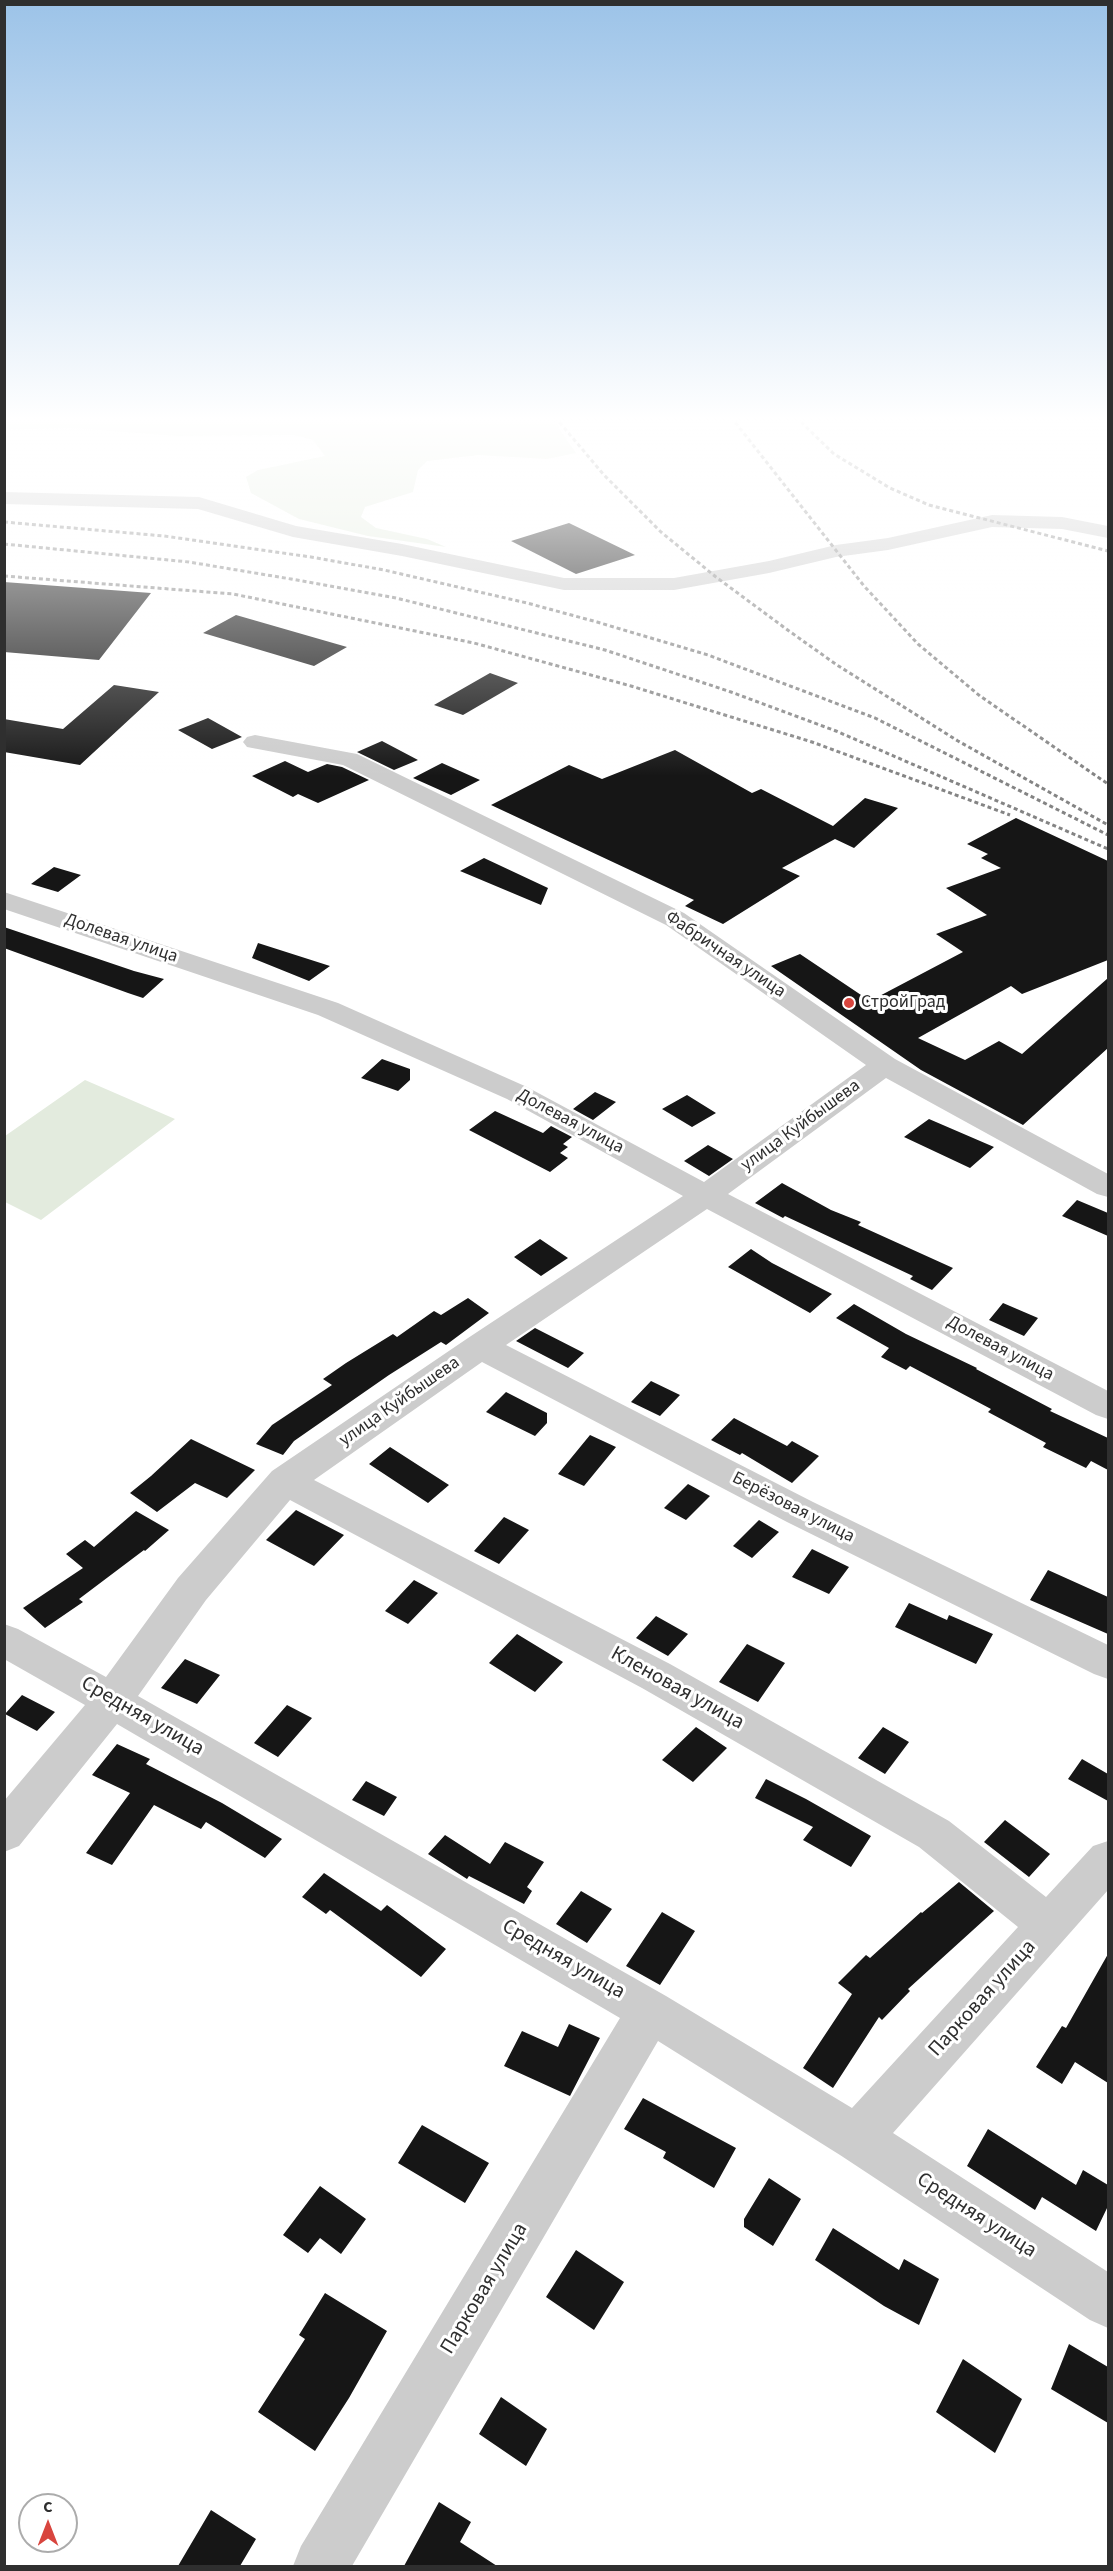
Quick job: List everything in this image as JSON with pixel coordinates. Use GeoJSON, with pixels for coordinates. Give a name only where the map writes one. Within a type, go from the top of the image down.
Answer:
{"type":"FeatureCollection","features":[{"type":"Feature","properties":{"kind":"street"},"geometry":{"type":"LineString","coordinates":[[327,537],[564,584],[608,586],[674,584],[769,567],[836,551],[920,537]]}},
{"type":"Feature","properties":{"kind":"street","name":"Фабричная улица"},"geometry":{"type":"LineString","coordinates":[[255,742],[349,759],[675,919],[885,1065],[1108,1187]]}},
{"type":"Feature","properties":{"kind":"street","name":"Долевая улица"},"geometry":{"type":"LineString","coordinates":[[4,900],[328,1009],[518,1093],[675,1177],[705,1196],[739,1211],[1108,1406]]}},
{"type":"Feature","properties":{"kind":"street","name":"улица Куйбышева"},"geometry":{"type":"LineString","coordinates":[[4,1833],[112,1701],[192,1589],[285,1481],[480,1346],[705,1196],[885,1065]]}},
{"type":"Feature","properties":{"kind":"street","name":"Берёзовая улица"},"geometry":{"type":"LineString","coordinates":[[480,1346],[800,1512],[1108,1663]]}},
{"type":"Feature","properties":{"kind":"street","name":"Кленовая улица"},"geometry":{"type":"LineString","coordinates":[[285,1481],[656,1676],[934,1834],[1050,1926]]}},
{"type":"Feature","properties":{"kind":"street","name":"Средняя улица"},"geometry":{"type":"LineString","coordinates":[[4,1640],[70,1675],[650,2011],[857,2138],[1108,2302]]}},
{"type":"Feature","properties":{"kind":"street","name":"Парковая улица"},"geometry":{"type":"LineString","coordinates":[[857,2138],[1108,1860]]}},
{"type":"Feature","properties":{"kind":"street","name":"Парковая улица"},"geometry":{"type":"LineString","coordinates":[[329,2563],[650,2011]]}},
{"type":"Feature","properties":{"kind":"shaded area"},"geometry":{"type":"Polygon","coordinates":[[[375,537],[418,537],[446,547],[375,537]]]}},
{"type":"Feature","properties":{"kind":"shaded area"},"geometry":{"type":"Polygon","coordinates":[[[85,1080],[175,1119],[41,1220],[5,1202],[5,1136],[85,1080]]]}},
{"type":"Feature","properties":{"kind":"building"},"geometry":{"type":"Polygon","coordinates":[[[524,537],[598,537],[635,555],[576,574],[511,541],[524,537]]]}},
{"type":"Feature","properties":{"kind":"building"},"geometry":{"type":"Polygon","coordinates":[[[4,582],[151,593],[99,660],[4,652],[4,582]]]}},
{"type":"Feature","properties":{"kind":"building"},"geometry":{"type":"Polygon","coordinates":[[[236,615],[347,647],[314,666],[203,633],[236,615]]]}},
{"type":"Feature","properties":{"kind":"building"},"geometry":{"type":"Polygon","coordinates":[[[490,673],[518,683],[463,715],[434,705],[490,673]]]}},
{"type":"Feature","properties":{"kind":"building"},"geometry":{"type":"Polygon","coordinates":[[[114,685],[159,692],[80,765],[4,752],[4,719],[63,729],[114,685]]]}},
{"type":"Feature","properties":{"kind":"building"},"geometry":{"type":"Polygon","coordinates":[[[208,718],[242,737],[212,749],[178,730],[208,718]]]}},
{"type":"Feature","properties":{"kind":"building"},"geometry":{"type":"Polygon","coordinates":[[[382,741],[418,760],[394,770],[357,752],[382,741]]]}},
{"type":"Feature","properties":{"kind":"building"},"geometry":{"type":"Polygon","coordinates":[[[675,750],[752,793],[761,789],[833,826],[865,798],[898,808],[854,848],[835,839],[782,868],[800,876],[723,924],[685,906],[694,900],[491,805],[569,765],[602,779],[675,750]]]}},
{"type":"Feature","properties":{"kind":"building"},"geometry":{"type":"Polygon","coordinates":[[[285,761],[308,772],[327,764],[342,767],[369,780],[318,803],[298,794],[293,797],[252,776],[285,761]]]}},
{"type":"Feature","properties":{"kind":"building"},"geometry":{"type":"Polygon","coordinates":[[[442,763],[480,780],[451,795],[413,778],[442,763]]]}},
{"type":"Feature","properties":{"kind":"building"},"geometry":{"type":"Polygon","coordinates":[[[1016,818],[1108,861],[1108,960],[1022,994],[1011,986],[918,1038],[965,1060],[999,1041],[1022,1054],[1108,978],[1108,1048],[1023,1125],[921,1070],[771,966],[800,954],[870,1001],[963,952],[936,934],[987,915],[946,888],[1001,868],[981,858],[988,854],[967,844],[1016,818]]]}},
{"type":"Feature","properties":{"kind":"building"},"geometry":{"type":"Polygon","coordinates":[[[484,858],[548,888],[541,905],[460,871],[484,858]]]}},
{"type":"Feature","properties":{"kind":"building"},"geometry":{"type":"Polygon","coordinates":[[[54,867],[81,875],[58,892],[31,884],[54,867]]]}},
{"type":"Feature","properties":{"kind":"building"},"geometry":{"type":"Polygon","coordinates":[[[4,927],[164,979],[143,998],[4,948],[4,927]]]}},
{"type":"Feature","properties":{"kind":"building"},"geometry":{"type":"Polygon","coordinates":[[[258,943],[330,966],[309,981],[252,958],[258,943]]]}},
{"type":"Feature","properties":{"kind":"building"},"geometry":{"type":"Polygon","coordinates":[[[382,1059],[410,1069],[410,1080],[398,1091],[361,1078],[382,1059]]]}},
{"type":"Feature","properties":{"kind":"building"},"geometry":{"type":"Polygon","coordinates":[[[595,1092],[616,1102],[593,1120],[573,1109],[595,1092]]]}},
{"type":"Feature","properties":{"kind":"building"},"geometry":{"type":"Polygon","coordinates":[[[687,1095],[716,1113],[692,1127],[662,1109],[687,1095]]]}},
{"type":"Feature","properties":{"kind":"building"},"geometry":{"type":"Polygon","coordinates":[[[495,1111],[543,1133],[551,1126],[572,1137],[563,1144],[568,1147],[560,1153],[568,1158],[550,1172],[469,1130],[495,1111]]]}},
{"type":"Feature","properties":{"kind":"building"},"geometry":{"type":"Polygon","coordinates":[[[929,1119],[994,1147],[970,1168],[904,1137],[929,1119]]]}},
{"type":"Feature","properties":{"kind":"building"},"geometry":{"type":"Polygon","coordinates":[[[708,1145],[733,1159],[709,1176],[684,1161],[708,1145]]]}},
{"type":"Feature","properties":{"kind":"building"},"geometry":{"type":"Polygon","coordinates":[[[782,1183],[831,1210],[861,1222],[858,1225],[953,1268],[932,1290],[910,1279],[913,1276],[785,1216],[783,1218],[755,1203],[782,1183]]]}},
{"type":"Feature","properties":{"kind":"building"},"geometry":{"type":"Polygon","coordinates":[[[1077,1200],[1108,1213],[1108,1236],[1062,1216],[1077,1200]]]}},
{"type":"Feature","properties":{"kind":"building"},"geometry":{"type":"Polygon","coordinates":[[[540,1239],[568,1258],[541,1276],[514,1257],[540,1239]]]}},
{"type":"Feature","properties":{"kind":"building"},"geometry":{"type":"Polygon","coordinates":[[[751,1249],[772,1263],[832,1294],[810,1313],[728,1267],[751,1249]]]}},
{"type":"Feature","properties":{"kind":"building"},"geometry":{"type":"Polygon","coordinates":[[[468,1298],[489,1313],[446,1345],[441,1342],[389,1375],[294,1441],[283,1455],[256,1444],[272,1425],[332,1385],[323,1379],[346,1363],[393,1334],[397,1337],[434,1311],[441,1315],[468,1298]]]}},
{"type":"Feature","properties":{"kind":"building"},"geometry":{"type":"Polygon","coordinates":[[[1003,1303],[1038,1318],[1024,1336],[989,1320],[1003,1303]]]}},
{"type":"Feature","properties":{"kind":"building"},"geometry":{"type":"Polygon","coordinates":[[[854,1304],[906,1334],[977,1368],[1052,1409],[1050,1411],[1108,1438],[1108,1470],[1091,1461],[1086,1468],[1043,1447],[1046,1443],[988,1412],[991,1409],[910,1366],[906,1370],[881,1357],[889,1348],[836,1318],[854,1304]]]}},
{"type":"Feature","properties":{"kind":"building"},"geometry":{"type":"Polygon","coordinates":[[[535,1328],[584,1353],[568,1368],[516,1341],[535,1328]]]}},
{"type":"Feature","properties":{"kind":"building"},"geometry":{"type":"Polygon","coordinates":[[[651,1381],[680,1395],[660,1416],[631,1402],[651,1381]]]}},
{"type":"Feature","properties":{"kind":"building"},"geometry":{"type":"Polygon","coordinates":[[[506,1392],[547,1413],[547,1423],[535,1436],[486,1412],[506,1392]]]}},
{"type":"Feature","properties":{"kind":"building"},"geometry":{"type":"Polygon","coordinates":[[[734,1418],[787,1446],[792,1441],[819,1456],[792,1483],[742,1453],[740,1455],[711,1440],[734,1418]]]}},
{"type":"Feature","properties":{"kind":"building"},"geometry":{"type":"Polygon","coordinates":[[[590,1435],[616,1447],[584,1486],[558,1474],[590,1435]]]}},
{"type":"Feature","properties":{"kind":"building"},"geometry":{"type":"Polygon","coordinates":[[[191,1439],[255,1470],[227,1498],[195,1483],[157,1512],[130,1493],[151,1476],[191,1439]]]}},
{"type":"Feature","properties":{"kind":"building"},"geometry":{"type":"Polygon","coordinates":[[[390,1447],[449,1485],[428,1503],[369,1464],[390,1447]]]}},
{"type":"Feature","properties":{"kind":"building"},"geometry":{"type":"Polygon","coordinates":[[[688,1484],[710,1496],[686,1520],[664,1508],[688,1484]]]}},
{"type":"Feature","properties":{"kind":"building"},"geometry":{"type":"Polygon","coordinates":[[[296,1510],[344,1535],[314,1566],[266,1540],[296,1510]]]}},
{"type":"Feature","properties":{"kind":"building"},"geometry":{"type":"Polygon","coordinates":[[[136,1511],[169,1530],[145,1551],[79,1599],[83,1602],[45,1628],[23,1608],[83,1568],[66,1554],[85,1540],[94,1547],[136,1511]]]}},
{"type":"Feature","properties":{"kind":"building"},"geometry":{"type":"Polygon","coordinates":[[[504,1517],[529,1530],[499,1564],[474,1551],[504,1517]]]}},
{"type":"Feature","properties":{"kind":"building"},"geometry":{"type":"Polygon","coordinates":[[[759,1520],[779,1532],[752,1558],[733,1546],[759,1520]]]}},
{"type":"Feature","properties":{"kind":"building"},"geometry":{"type":"Polygon","coordinates":[[[812,1549],[849,1567],[829,1594],[792,1577],[812,1549]]]}},
{"type":"Feature","properties":{"kind":"building"},"geometry":{"type":"Polygon","coordinates":[[[1048,1570],[1108,1597],[1108,1634],[1030,1600],[1048,1570]]]}},
{"type":"Feature","properties":{"kind":"building"},"geometry":{"type":"Polygon","coordinates":[[[414,1580],[438,1593],[408,1624],[385,1611],[414,1580]]]}},
{"type":"Feature","properties":{"kind":"building"},"geometry":{"type":"Polygon","coordinates":[[[909,1603],[947,1620],[949,1615],[993,1634],[976,1664],[895,1627],[909,1603]]]}},
{"type":"Feature","properties":{"kind":"building"},"geometry":{"type":"Polygon","coordinates":[[[656,1616],[688,1634],[668,1656],[636,1638],[656,1616]]]}},
{"type":"Feature","properties":{"kind":"building"},"geometry":{"type":"Polygon","coordinates":[[[517,1634],[563,1662],[535,1692],[489,1663],[517,1634]]]}},
{"type":"Feature","properties":{"kind":"building"},"geometry":{"type":"Polygon","coordinates":[[[747,1644],[785,1663],[758,1702],[719,1682],[747,1644]]]}},
{"type":"Feature","properties":{"kind":"building"},"geometry":{"type":"Polygon","coordinates":[[[185,1659],[220,1675],[197,1704],[161,1688],[185,1659]]]}},
{"type":"Feature","properties":{"kind":"building"},"geometry":{"type":"Polygon","coordinates":[[[22,1695],[55,1712],[37,1731],[5,1714],[22,1695]]]}},
{"type":"Feature","properties":{"kind":"building"},"geometry":{"type":"Polygon","coordinates":[[[287,1705],[312,1718],[278,1757],[254,1743],[287,1705]]]}},
{"type":"Feature","properties":{"kind":"building"},"geometry":{"type":"Polygon","coordinates":[[[696,1727],[727,1748],[693,1782],[662,1760],[696,1727]]]}},
{"type":"Feature","properties":{"kind":"building"},"geometry":{"type":"Polygon","coordinates":[[[883,1727],[909,1742],[885,1774],[858,1758],[883,1727]]]}},
{"type":"Feature","properties":{"kind":"building"},"geometry":{"type":"Polygon","coordinates":[[[117,1744],[150,1759],[146,1764],[222,1803],[282,1839],[265,1858],[206,1822],[201,1829],[154,1805],[112,1865],[86,1853],[130,1793],[92,1775],[117,1744]]]}},
{"type":"Feature","properties":{"kind":"building"},"geometry":{"type":"Polygon","coordinates":[[[1082,1759],[1108,1774],[1108,1801],[1068,1779],[1082,1759]]]}},
{"type":"Feature","properties":{"kind":"building"},"geometry":{"type":"Polygon","coordinates":[[[766,1779],[871,1836],[851,1867],[803,1840],[813,1827],[755,1798],[766,1779]]]}},
{"type":"Feature","properties":{"kind":"building"},"geometry":{"type":"Polygon","coordinates":[[[366,1781],[397,1797],[384,1816],[352,1800],[366,1781]]]}},
{"type":"Feature","properties":{"kind":"building"},"geometry":{"type":"Polygon","coordinates":[[[1005,1820],[1050,1854],[1029,1877],[984,1842],[1005,1820]]]}},
{"type":"Feature","properties":{"kind":"building"},"geometry":{"type":"Polygon","coordinates":[[[445,1835],[490,1864],[505,1842],[544,1862],[527,1887],[532,1891],[524,1904],[469,1876],[467,1879],[428,1854],[445,1835]]]}},
{"type":"Feature","properties":{"kind":"building"},"geometry":{"type":"Polygon","coordinates":[[[324,1873],[381,1911],[387,1905],[446,1949],[421,1977],[330,1910],[326,1914],[302,1897],[324,1873]]]}},
{"type":"Feature","properties":{"kind":"building"},"geometry":{"type":"Polygon","coordinates":[[[959,1882],[994,1911],[908,1989],[910,1991],[882,2020],[879,2017],[833,2088],[803,2068],[852,1994],[838,1983],[866,1955],[870,1958],[921,1912],[959,1882]]]}},
{"type":"Feature","properties":{"kind":"building"},"geometry":{"type":"Polygon","coordinates":[[[581,1891],[612,1909],[587,1943],[556,1924],[581,1891]]]}},
{"type":"Feature","properties":{"kind":"building"},"geometry":{"type":"Polygon","coordinates":[[[662,1912],[695,1931],[660,1985],[626,1966],[662,1912]]]}},
{"type":"Feature","properties":{"kind":"building"},"geometry":{"type":"Polygon","coordinates":[[[1108,1954],[1108,2083],[1075,2062],[1062,2084],[1036,2067],[1062,2026],[1066,2028],[1108,1954]]]}},
{"type":"Feature","properties":{"kind":"building"},"geometry":{"type":"Polygon","coordinates":[[[569,2024],[600,2038],[570,2096],[504,2066],[522,2031],[558,2047],[569,2024]]]}},
{"type":"Feature","properties":{"kind":"building"},"geometry":{"type":"Polygon","coordinates":[[[643,2098],[736,2148],[714,2188],[663,2158],[666,2152],[624,2129],[643,2098]]]}},
{"type":"Feature","properties":{"kind":"building"},"geometry":{"type":"Polygon","coordinates":[[[422,2125],[489,2163],[465,2203],[398,2163],[422,2125]]]}},
{"type":"Feature","properties":{"kind":"building"},"geometry":{"type":"Polygon","coordinates":[[[988,2129],[1076,2185],[1083,2170],[1108,2185],[1108,2206],[1096,2231],[1042,2197],[1035,2210],[967,2166],[988,2129]]]}},
{"type":"Feature","properties":{"kind":"building"},"geometry":{"type":"Polygon","coordinates":[[[769,2178],[801,2199],[773,2246],[744,2227],[744,2219],[769,2178]]]}},
{"type":"Feature","properties":{"kind":"building"},"geometry":{"type":"Polygon","coordinates":[[[320,2186],[366,2219],[341,2254],[320,2238],[308,2253],[283,2235],[320,2186]]]}},
{"type":"Feature","properties":{"kind":"building"},"geometry":{"type":"Polygon","coordinates":[[[833,2228],[899,2270],[904,2259],[939,2279],[919,2325],[884,2306],[815,2260],[833,2228]]]}},
{"type":"Feature","properties":{"kind":"building"},"geometry":{"type":"Polygon","coordinates":[[[576,2250],[624,2282],[594,2330],[546,2297],[576,2250]]]}},
{"type":"Feature","properties":{"kind":"building"},"geometry":{"type":"Polygon","coordinates":[[[325,2293],[387,2331],[349,2398],[315,2451],[258,2412],[305,2339],[299,2335],[325,2293]]]}},
{"type":"Feature","properties":{"kind":"building"},"geometry":{"type":"Polygon","coordinates":[[[1069,2344],[1108,2367],[1108,2423],[1051,2389],[1069,2344]]]}},
{"type":"Feature","properties":{"kind":"building"},"geometry":{"type":"Polygon","coordinates":[[[963,2359],[1022,2399],[995,2453],[936,2412],[963,2359]]]}},
{"type":"Feature","properties":{"kind":"building"},"geometry":{"type":"Polygon","coordinates":[[[501,2397],[547,2429],[526,2466],[479,2434],[501,2397]]]}},
{"type":"Feature","properties":{"kind":"building"},"geometry":{"type":"Polygon","coordinates":[[[439,2502],[471,2522],[460,2542],[497,2566],[404,2566],[439,2502]]]}},
{"type":"Feature","properties":{"kind":"building"},"geometry":{"type":"Polygon","coordinates":[[[211,2510],[256,2539],[240,2566],[178,2566],[211,2510]]]}},
{"type":"Feature","properties":{"kind":"railway"},"geometry":{"type":"LineString","coordinates":[[171,537],[384,570],[527,603],[708,655],[875,718],[1108,835]]}},
{"type":"Feature","properties":{"kind":"railway"},"geometry":{"type":"LineString","coordinates":[[667,537],[716,577],[837,665],[958,741],[1108,825]]}},
{"type":"Feature","properties":{"kind":"railway"},"geometry":{"type":"LineString","coordinates":[[825,537],[864,586],[918,644],[980,696],[1108,784]]}},
{"type":"Feature","properties":{"kind":"railway"},"geometry":{"type":"LineString","coordinates":[[1053,537],[1108,551]]}},
{"type":"Feature","properties":{"kind":"railway"},"geometry":{"type":"LineString","coordinates":[[4,544],[189,562],[291,579],[396,598],[605,650],[731,692],[836,731],[1108,849]]}},
{"type":"Feature","properties":{"kind":"railway"},"geometry":{"type":"LineString","coordinates":[[4,576],[233,594],[474,643],[631,686],[812,742],[1010,815]]}},
{"type":"Feature","properties":{"kind":"place","name":"СтройГрад"},"geometry":{"type":"Point","coordinates":[849,1003]}}]}
